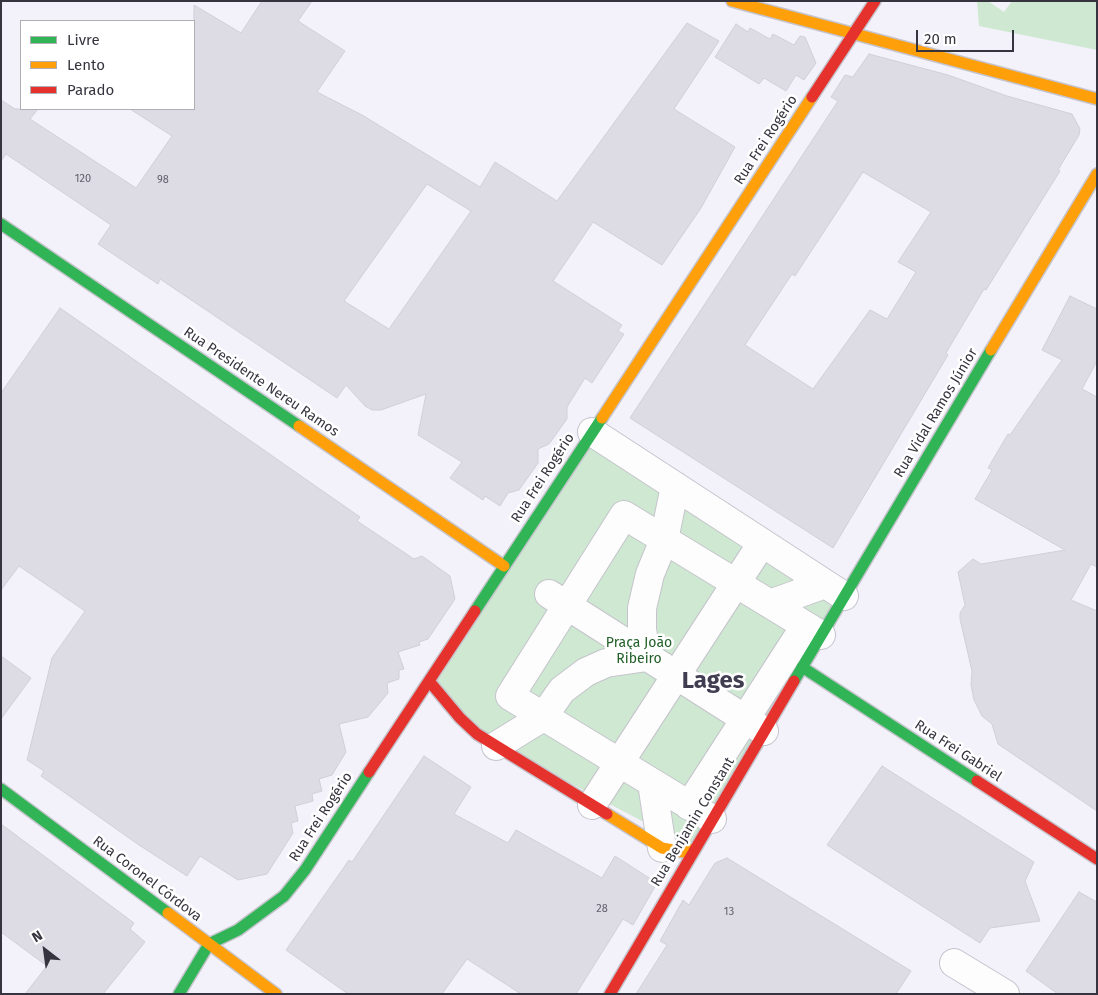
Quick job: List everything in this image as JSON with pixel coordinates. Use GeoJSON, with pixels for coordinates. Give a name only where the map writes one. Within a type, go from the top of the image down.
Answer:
{"type":"FeatureCollection","features":[{"type":"Feature","properties":{"kind":"main road"},"geometry":{"type":"LineString","coordinates":[[732,1],[1097,99]]}},
{"type":"Feature","properties":{"kind":"main road","name":"Rua Frei Rogério"},"geometry":{"type":"LineString","coordinates":[[209,944],[238,930],[284,896],[305,870],[875,1]]}},
{"type":"Feature","properties":{"kind":"main road","name":"Rua Vidal Ramos Júnior"},"geometry":{"type":"LineString","coordinates":[[802,667],[813,631],[835,590],[1097,174]]}},
{"type":"Feature","properties":{"kind":"main road","name":"Rua Presidente Nereu Ramos"},"geometry":{"type":"LineString","coordinates":[[1,224],[504,566]]}},
{"type":"Feature","properties":{"kind":"main road"},"geometry":{"type":"LineString","coordinates":[[755,725],[802,667]]}},
{"type":"Feature","properties":{"kind":"main road","name":"Rua Frei Gabriel"},"geometry":{"type":"LineString","coordinates":[[802,667],[1097,860]]}},
{"type":"Feature","properties":{"kind":"main road"},"geometry":{"type":"LineString","coordinates":[[429,681],[460,718],[477,734],[496,746],[662,848],[684,852],[695,848]]}},
{"type":"Feature","properties":{"kind":"main road","name":"Rua Coronel Córdova"},"geometry":{"type":"LineString","coordinates":[[1,789],[276,994]]}},
{"type":"Feature","properties":{"kind":"main road","name":"Rua Benjamin Constant"},"geometry":{"type":"LineString","coordinates":[[610,994],[695,848],[701,812]]}},
{"type":"Feature","properties":{"kind":"main road"},"geometry":{"type":"LineString","coordinates":[[179,994],[209,944]]}},
{"type":"Feature","properties":{"kind":"street"},"geometry":{"type":"LineString","coordinates":[[592,432],[835,590]]}},
{"type":"Feature","properties":{"kind":"street"},"geometry":{"type":"LineString","coordinates":[[647,657],[642,630],[642,608],[650,574],[664,540],[675,486]]}},
{"type":"Feature","properties":{"kind":"street"},"geometry":{"type":"LineString","coordinates":[[616,511],[664,540],[813,631],[701,812],[501,690],[616,511]]}},
{"type":"Feature","properties":{"kind":"street"},"geometry":{"type":"LineString","coordinates":[[592,805],[762,543]]}},
{"type":"Feature","properties":{"kind":"street"},"geometry":{"type":"LineString","coordinates":[[770,604],[835,590]]}},
{"type":"Feature","properties":{"kind":"street"},"geometry":{"type":"LineString","coordinates":[[558,600],[755,725]]}},
{"type":"Feature","properties":{"kind":"street"},"geometry":{"type":"LineString","coordinates":[[496,746],[543,717],[562,690],[586,672],[606,663],[647,657]]}},
{"type":"Feature","properties":{"kind":"street"},"geometry":{"type":"LineString","coordinates":[[652,783],[662,848]]}},
{"type":"Feature","properties":{"kind":"street"},"geometry":{"type":"LineString","coordinates":[[954,963],[1005,994]]}},
{"type":"Feature","properties":{"kind":"green space"},"geometry":{"type":"Polygon","coordinates":[[[977,1],[988,1],[1004,12],[1012,1],[1097,1],[1097,50],[979,26],[977,1]]]}},
{"type":"Feature","properties":{"kind":"green space","name":"Praça João Ribeiro"},"geometry":{"type":"Polygon","coordinates":[[[592,432],[844,596],[695,849],[477,734],[429,681],[592,432]]]}},
{"type":"Feature","properties":{"kind":"building"},"geometry":{"type":"Polygon","coordinates":[[[262,1],[312,1],[298,21],[345,51],[317,92],[362,115],[480,187],[495,162],[557,201],[687,23],[719,41],[674,109],[735,147],[701,208],[662,265],[593,222],[553,281],[622,325],[618,331],[624,334],[592,383],[585,378],[567,407],[567,419],[549,444],[538,449],[538,463],[519,490],[508,493],[500,506],[485,496],[483,500],[450,478],[462,462],[418,435],[426,394],[381,410],[372,410],[365,406],[346,385],[337,398],[160,279],[158,284],[98,244],[111,225],[6,154],[1,161],[1,100],[15,109],[37,110],[30,119],[136,188],[172,136],[132,110],[195,110],[194,5],[241,33],[262,1]],[[427,184],[344,301],[389,329],[471,211],[427,184]]]}},
{"type":"Feature","properties":{"kind":"building"},"geometry":{"type":"Polygon","coordinates":[[[736,24],[748,32],[750,28],[770,39],[773,34],[794,45],[800,36],[805,37],[816,63],[804,80],[796,75],[786,91],[764,78],[759,84],[715,57],[736,24]]]}},
{"type":"Feature","properties":{"kind":"building"},"geometry":{"type":"Polygon","coordinates":[[[869,54],[948,75],[1007,96],[1072,114],[1080,129],[1079,135],[1058,170],[1060,171],[986,290],[984,289],[946,353],[948,355],[833,548],[630,418],[838,101],[831,97],[845,75],[853,77],[869,54]],[[863,172],[795,276],[792,274],[745,345],[813,389],[870,310],[887,319],[916,272],[898,262],[931,212],[863,172]]]}},
{"type":"Feature","properties":{"kind":"building"},"geometry":{"type":"Polygon","coordinates":[[[1070,296],[1097,309],[1097,361],[1082,389],[1097,397],[1097,567],[1091,564],[1071,600],[1097,611],[1097,811],[998,744],[992,724],[982,716],[974,700],[971,685],[972,671],[960,619],[960,613],[965,605],[958,572],[973,559],[981,564],[1065,550],[975,499],[992,470],[988,468],[1008,434],[1010,435],[1062,360],[1042,350],[1070,296]]]}},
{"type":"Feature","properties":{"kind":"building"},"geometry":{"type":"Polygon","coordinates":[[[60,308],[360,517],[357,521],[414,559],[422,556],[450,576],[455,599],[428,639],[419,642],[420,645],[398,652],[404,669],[399,670],[399,679],[387,683],[388,693],[368,717],[339,724],[346,752],[332,775],[319,779],[322,791],[312,794],[313,801],[295,806],[298,821],[291,823],[293,833],[267,874],[238,880],[200,856],[187,876],[139,845],[41,776],[44,771],[27,760],[52,658],[85,611],[19,566],[1,590],[1,393],[60,308]]]}},
{"type":"Feature","properties":{"kind":"building"},"geometry":{"type":"Polygon","coordinates":[[[1,656],[31,678],[1,719],[1,656]]]}},
{"type":"Feature","properties":{"kind":"building"},"geometry":{"type":"Polygon","coordinates":[[[424,756],[471,787],[454,814],[508,843],[516,830],[602,878],[615,856],[657,883],[633,925],[623,919],[576,994],[521,994],[467,959],[442,994],[348,994],[286,950],[349,860],[352,862],[424,756]]]}},
{"type":"Feature","properties":{"kind":"building"},"geometry":{"type":"Polygon","coordinates":[[[882,766],[1034,862],[1025,881],[1040,921],[990,928],[980,943],[827,845],[882,766]]]}},
{"type":"Feature","properties":{"kind":"building"},"geometry":{"type":"Polygon","coordinates":[[[1,824],[134,923],[130,929],[145,942],[103,994],[25,994],[47,966],[1,932],[1,824]]]}},
{"type":"Feature","properties":{"kind":"building"},"geometry":{"type":"Polygon","coordinates":[[[727,858],[911,971],[896,994],[636,994],[667,945],[660,941],[683,900],[689,905],[715,863],[727,858]]]}},
{"type":"Feature","properties":{"kind":"building"},"geometry":{"type":"Polygon","coordinates":[[[1079,892],[1097,902],[1097,994],[1058,994],[1026,971],[1079,892]]]}},
{"type":"Feature","properties":{"kind":"traffic: fast"},"geometry":{"type":"LineString","coordinates":[[1,224],[299,426]]}},
{"type":"Feature","properties":{"kind":"traffic: fast"},"geometry":{"type":"LineString","coordinates":[[794,681],[991,350]]}},
{"type":"Feature","properties":{"kind":"traffic: fast"},"geometry":{"type":"LineString","coordinates":[[475,611],[602,418]]}},
{"type":"Feature","properties":{"kind":"traffic: fast"},"geometry":{"type":"LineString","coordinates":[[802,667],[977,781]]}},
{"type":"Feature","properties":{"kind":"traffic: fast"},"geometry":{"type":"LineString","coordinates":[[209,944],[238,930],[284,896],[305,870],[369,772]]}},
{"type":"Feature","properties":{"kind":"traffic: fast"},"geometry":{"type":"LineString","coordinates":[[1,789],[168,913]]}},
{"type":"Feature","properties":{"kind":"traffic: fast"},"geometry":{"type":"LineString","coordinates":[[179,994],[209,944]]}},
{"type":"Feature","properties":{"kind":"traffic: slow"},"geometry":{"type":"LineString","coordinates":[[732,1],[1097,99]]}},
{"type":"Feature","properties":{"kind":"traffic: slow"},"geometry":{"type":"LineString","coordinates":[[602,418],[812,97]]}},
{"type":"Feature","properties":{"kind":"traffic: slow"},"geometry":{"type":"LineString","coordinates":[[991,350],[1097,174]]}},
{"type":"Feature","properties":{"kind":"traffic: slow"},"geometry":{"type":"LineString","coordinates":[[299,426],[504,566]]}},
{"type":"Feature","properties":{"kind":"traffic: slow"},"geometry":{"type":"LineString","coordinates":[[607,814],[662,848],[684,852],[695,849]]}},
{"type":"Feature","properties":{"kind":"traffic: slow"},"geometry":{"type":"LineString","coordinates":[[168,913],[276,994]]}},
{"type":"Feature","properties":{"kind":"traffic: jam"},"geometry":{"type":"LineString","coordinates":[[812,97],[875,1]]}},
{"type":"Feature","properties":{"kind":"traffic: jam"},"geometry":{"type":"LineString","coordinates":[[369,772],[475,611]]}},
{"type":"Feature","properties":{"kind":"traffic: jam"},"geometry":{"type":"LineString","coordinates":[[429,681],[460,718],[477,734],[607,814]]}},
{"type":"Feature","properties":{"kind":"traffic: jam"},"geometry":{"type":"LineString","coordinates":[[610,994],[794,681]]}},
{"type":"Feature","properties":{"kind":"traffic: jam"},"geometry":{"type":"LineString","coordinates":[[977,781],[1097,859]]}},
{"type":"Feature","properties":{"kind":"district","name":"Lages"},"geometry":{"type":"Point","coordinates":[713,681]}}]}
